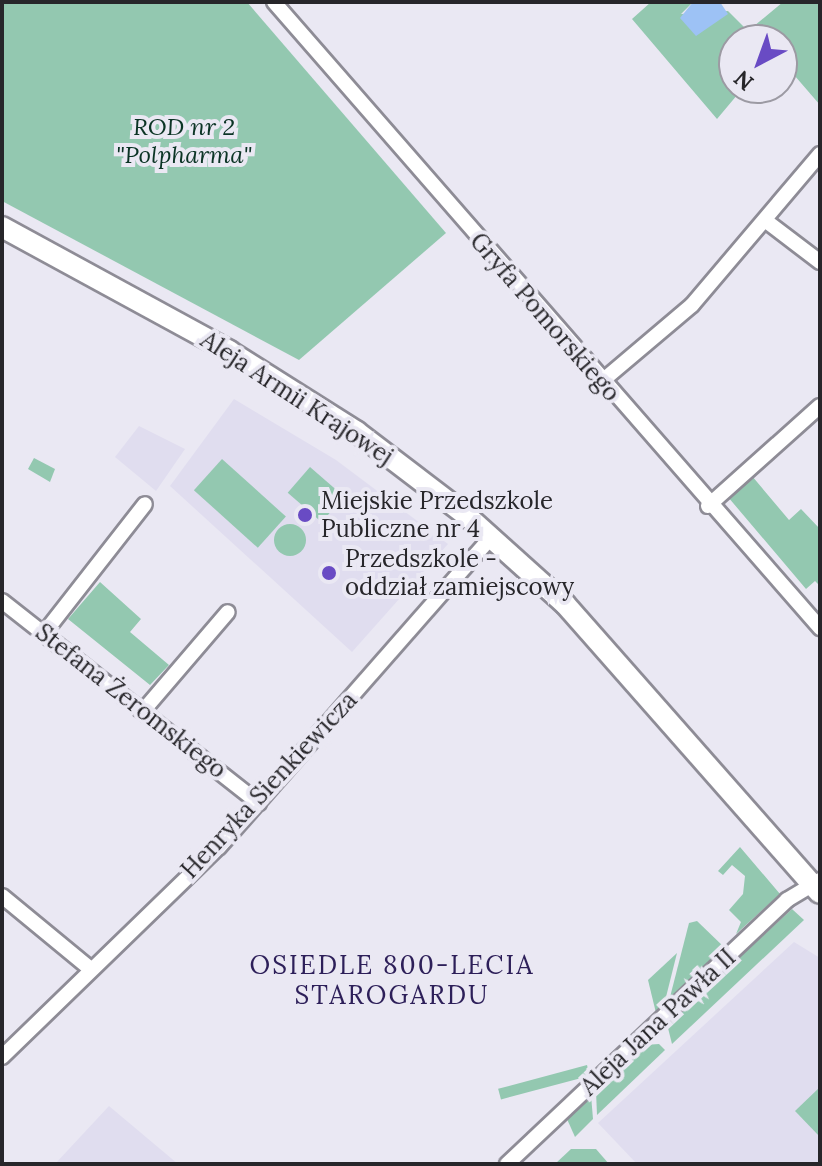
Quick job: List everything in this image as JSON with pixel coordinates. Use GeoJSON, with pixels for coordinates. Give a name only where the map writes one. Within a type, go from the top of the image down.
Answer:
{"type":"FeatureCollection","features":[{"type":"Feature","properties":{"kind":"main road","name":"Aleja Armii Krajowej"},"geometry":{"type":"LineString","coordinates":[[2,227],[242,359],[357,432],[491,537],[565,604],[817,886]]}},
{"type":"Feature","properties":{"kind":"street","name":"Gryfa Pomorskiego"},"geometry":{"type":"LineString","coordinates":[[274,2],[708,506],[820,628]]}},
{"type":"Feature","properties":{"kind":"street"},"geometry":{"type":"LineString","coordinates":[[601,382],[692,305],[820,154]]}},
{"type":"Feature","properties":{"kind":"street"},"geometry":{"type":"LineString","coordinates":[[766,221],[820,262]]}},
{"type":"Feature","properties":{"kind":"street"},"geometry":{"type":"LineString","coordinates":[[708,506],[820,406]]}},
{"type":"Feature","properties":{"kind":"street"},"geometry":{"type":"LineString","coordinates":[[45,632],[145,504]]}},
{"type":"Feature","properties":{"kind":"street","name":"Henryka Sienkiewicza"},"geometry":{"type":"LineString","coordinates":[[2,1057],[88,967],[259,803],[491,537]]}},
{"type":"Feature","properties":{"kind":"street","name":"Stefana Żeromskiego"},"geometry":{"type":"LineString","coordinates":[[2,601],[259,803]]}},
{"type":"Feature","properties":{"kind":"street"},"geometry":{"type":"LineString","coordinates":[[143,711],[228,612]]}},
{"type":"Feature","properties":{"kind":"street","name":"Aleja Jana Pawła II"},"geometry":{"type":"LineString","coordinates":[[507,1164],[817,886]]}},
{"type":"Feature","properties":{"kind":"street"},"geometry":{"type":"LineString","coordinates":[[2,896],[88,967]]}},
{"type":"Feature","properties":{"kind":"shaded area","name":"Miejskie Przedszkole Publiczne nr 4"},"geometry":{"type":"Polygon","coordinates":[[[234,399],[336,460],[448,544],[352,652],[170,486],[234,399]]]}},
{"type":"Feature","properties":{"kind":"shaded area"},"geometry":{"type":"Polygon","coordinates":[[[139,426],[185,449],[156,491],[115,457],[139,426]]]}},
{"type":"Feature","properties":{"kind":"shaded area"},"geometry":{"type":"Polygon","coordinates":[[[794,942],[820,958],[820,1164],[637,1164],[598,1123],[794,942]]]}},
{"type":"Feature","properties":{"kind":"shaded area"},"geometry":{"type":"Polygon","coordinates":[[[109,1106],[178,1164],[55,1164],[109,1106]]]}},
{"type":"Feature","properties":{"kind":"green space","name":"ROD nr 2 \"Polpharma\""},"geometry":{"type":"Polygon","coordinates":[[[2,2],[247,2],[446,233],[299,360],[2,201],[2,2]]]}},
{"type":"Feature","properties":{"kind":"green space"},"geometry":{"type":"Polygon","coordinates":[[[651,2],[693,2],[681,14],[728,11],[741,24],[718,24],[718,104],[730,104],[717,119],[632,19],[651,2]]]}},
{"type":"Feature","properties":{"kind":"green space"},"geometry":{"type":"Polygon","coordinates":[[[783,2],[820,2],[820,105],[798,80],[798,24],[756,24],[783,2]]]}},
{"type":"Feature","properties":{"kind":"green space"},"geometry":{"type":"Polygon","coordinates":[[[34,458],[55,469],[50,482],[28,469],[34,458]]]}},
{"type":"Feature","properties":{"kind":"green space"},"geometry":{"type":"Polygon","coordinates":[[[222,459],[286,517],[258,548],[194,490],[222,459]]]}},
{"type":"Feature","properties":{"kind":"green space"},"geometry":{"type":"Polygon","coordinates":[[[310,467],[344,497],[322,522],[288,493],[310,467]]]}},
{"type":"Feature","properties":{"kind":"green space"},"geometry":{"type":"Polygon","coordinates":[[[752,476],[789,520],[801,509],[820,529],[820,586],[815,581],[806,589],[728,497],[752,476]]]}},
{"type":"Feature","properties":{"kind":"green space"},"geometry":{"type":"Polygon","coordinates":[[[290,524],[301,529],[306,540],[301,551],[290,556],[279,551],[274,540],[279,529],[290,524]]]}},
{"type":"Feature","properties":{"kind":"green space"},"geometry":{"type":"Polygon","coordinates":[[[100,582],[141,619],[130,632],[169,665],[150,685],[68,619],[100,582]]]}},
{"type":"Feature","properties":{"kind":"green space"},"geometry":{"type":"Polygon","coordinates":[[[740,847],[780,894],[736,934],[741,922],[729,910],[743,894],[745,876],[732,865],[723,875],[718,871],[740,847]]]}},
{"type":"Feature","properties":{"kind":"green space"},"geometry":{"type":"Polygon","coordinates":[[[792,909],[804,920],[672,1044],[667,1024],[792,909]]]}},
{"type":"Feature","properties":{"kind":"green space"},"geometry":{"type":"Polygon","coordinates":[[[697,921],[725,948],[669,1001],[689,923],[697,921]]]}},
{"type":"Feature","properties":{"kind":"green space"},"geometry":{"type":"Polygon","coordinates":[[[677,953],[664,1005],[656,1013],[648,980],[677,953]]]}},
{"type":"Feature","properties":{"kind":"green space"},"geometry":{"type":"Polygon","coordinates":[[[659,1044],[665,1050],[597,1115],[596,1091],[645,1045],[659,1044]]]}},
{"type":"Feature","properties":{"kind":"green space"},"geometry":{"type":"Polygon","coordinates":[[[587,1065],[590,1076],[501,1099],[498,1089],[587,1065]]]}},
{"type":"Feature","properties":{"kind":"green space"},"geometry":{"type":"Polygon","coordinates":[[[820,1087],[820,1137],[795,1111],[820,1087]]]}},
{"type":"Feature","properties":{"kind":"green space"},"geometry":{"type":"Polygon","coordinates":[[[591,1095],[593,1119],[575,1137],[567,1119],[591,1095]]]}},
{"type":"Feature","properties":{"kind":"green space"},"geometry":{"type":"Polygon","coordinates":[[[571,1149],[596,1149],[609,1164],[555,1164],[571,1149]]]}},
{"type":"Feature","properties":{"kind":"water"},"geometry":{"type":"Polygon","coordinates":[[[693,2],[720,2],[728,14],[696,36],[680,18],[693,2]]]}},
{"type":"Feature","properties":{"kind":"place","name":"Miejskie Przedszkole Publiczne nr 4"},"geometry":{"type":"Point","coordinates":[305,515]}},
{"type":"Feature","properties":{"kind":"place","name":"Przedszkole - oddział zamiejscowy"},"geometry":{"type":"Point","coordinates":[329,573]}},
{"type":"Feature","properties":{"kind":"district","name":"OSIEDLE 800-LECIA STAROGARDU"},"geometry":{"type":"Point","coordinates":[392,980]}}]}
